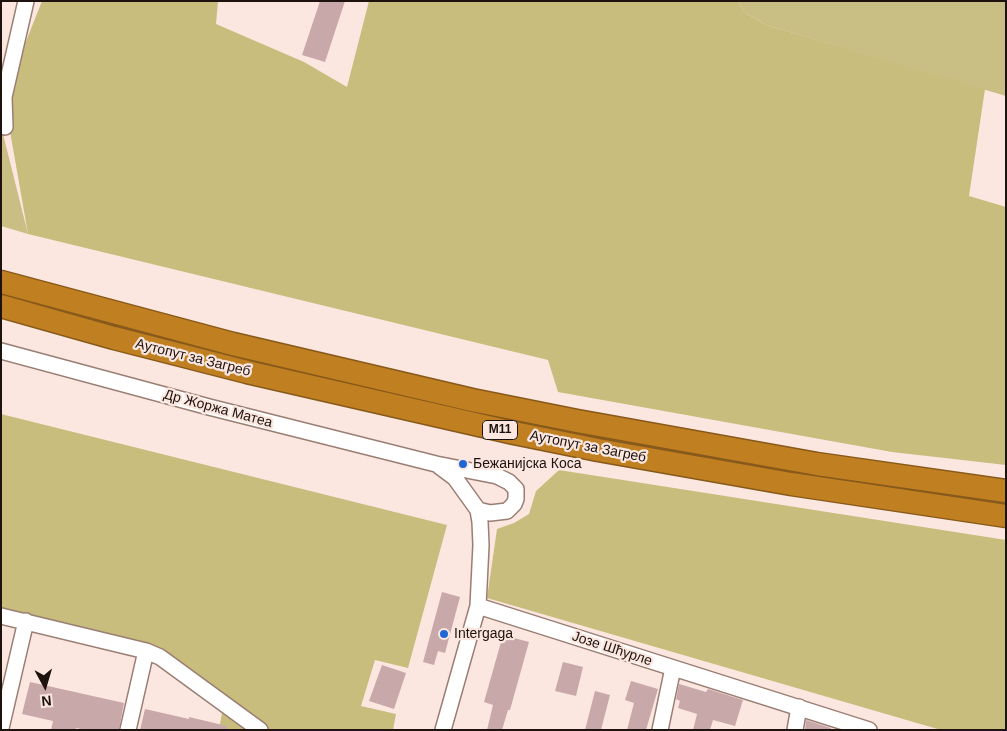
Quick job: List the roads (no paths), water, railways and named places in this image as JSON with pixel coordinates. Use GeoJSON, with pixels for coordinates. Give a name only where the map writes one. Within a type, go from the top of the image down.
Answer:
{"type":"FeatureCollection","features":[{"type":"Feature","properties":{"kind":"highway","name":"Аутопут за Загреб"},"geometry":{"type":"LineString","coordinates":[[1,282],[233,344],[491,404],[817,464],[1006,491]]}},
{"type":"Feature","properties":{"kind":"highway","name":"Аутопут за Загреб"},"geometry":{"type":"LineString","coordinates":[[1,306],[247,372],[514,433],[791,484],[1006,516]]}},
{"type":"Feature","properties":{"kind":"street"},"geometry":{"type":"LineString","coordinates":[[5,127],[3,96],[26,1]]}},
{"type":"Feature","properties":{"kind":"street","name":"Др Жоржа Матеа"},"geometry":{"type":"LineString","coordinates":[[1,351],[208,407],[436,464],[497,476],[509,482],[516,489],[514,504],[507,511],[496,513],[478,510]]}},
{"type":"Feature","properties":{"kind":"street"},"geometry":{"type":"LineString","coordinates":[[436,464],[455,478],[478,510],[481,545],[478,606],[443,730]]}},
{"type":"Feature","properties":{"kind":"street","name":"Јозе Шћурле"},"geometry":{"type":"LineString","coordinates":[[478,606],[799,707],[844,726],[869,730]]}},
{"type":"Feature","properties":{"kind":"street"},"geometry":{"type":"LineString","coordinates":[[1,616],[146,651],[160,657],[260,730]]}},
{"type":"Feature","properties":{"kind":"street"},"geometry":{"type":"LineString","coordinates":[[1,728],[26,621]]}},
{"type":"Feature","properties":{"kind":"street"},"geometry":{"type":"LineString","coordinates":[[128,730],[146,651]]}},
{"type":"Feature","properties":{"kind":"street"},"geometry":{"type":"LineString","coordinates":[[660,730],[673,668]]}},
{"type":"Feature","properties":{"kind":"street"},"geometry":{"type":"LineString","coordinates":[[795,730],[799,707]]}},
{"type":"Feature","properties":{"kind":"place","name":"Бежанијска Коса"},"geometry":{"type":"Point","coordinates":[463,464]}},
{"type":"Feature","properties":{"kind":"place","name":"Intergaga"},"geometry":{"type":"Point","coordinates":[444,634]}}]}
